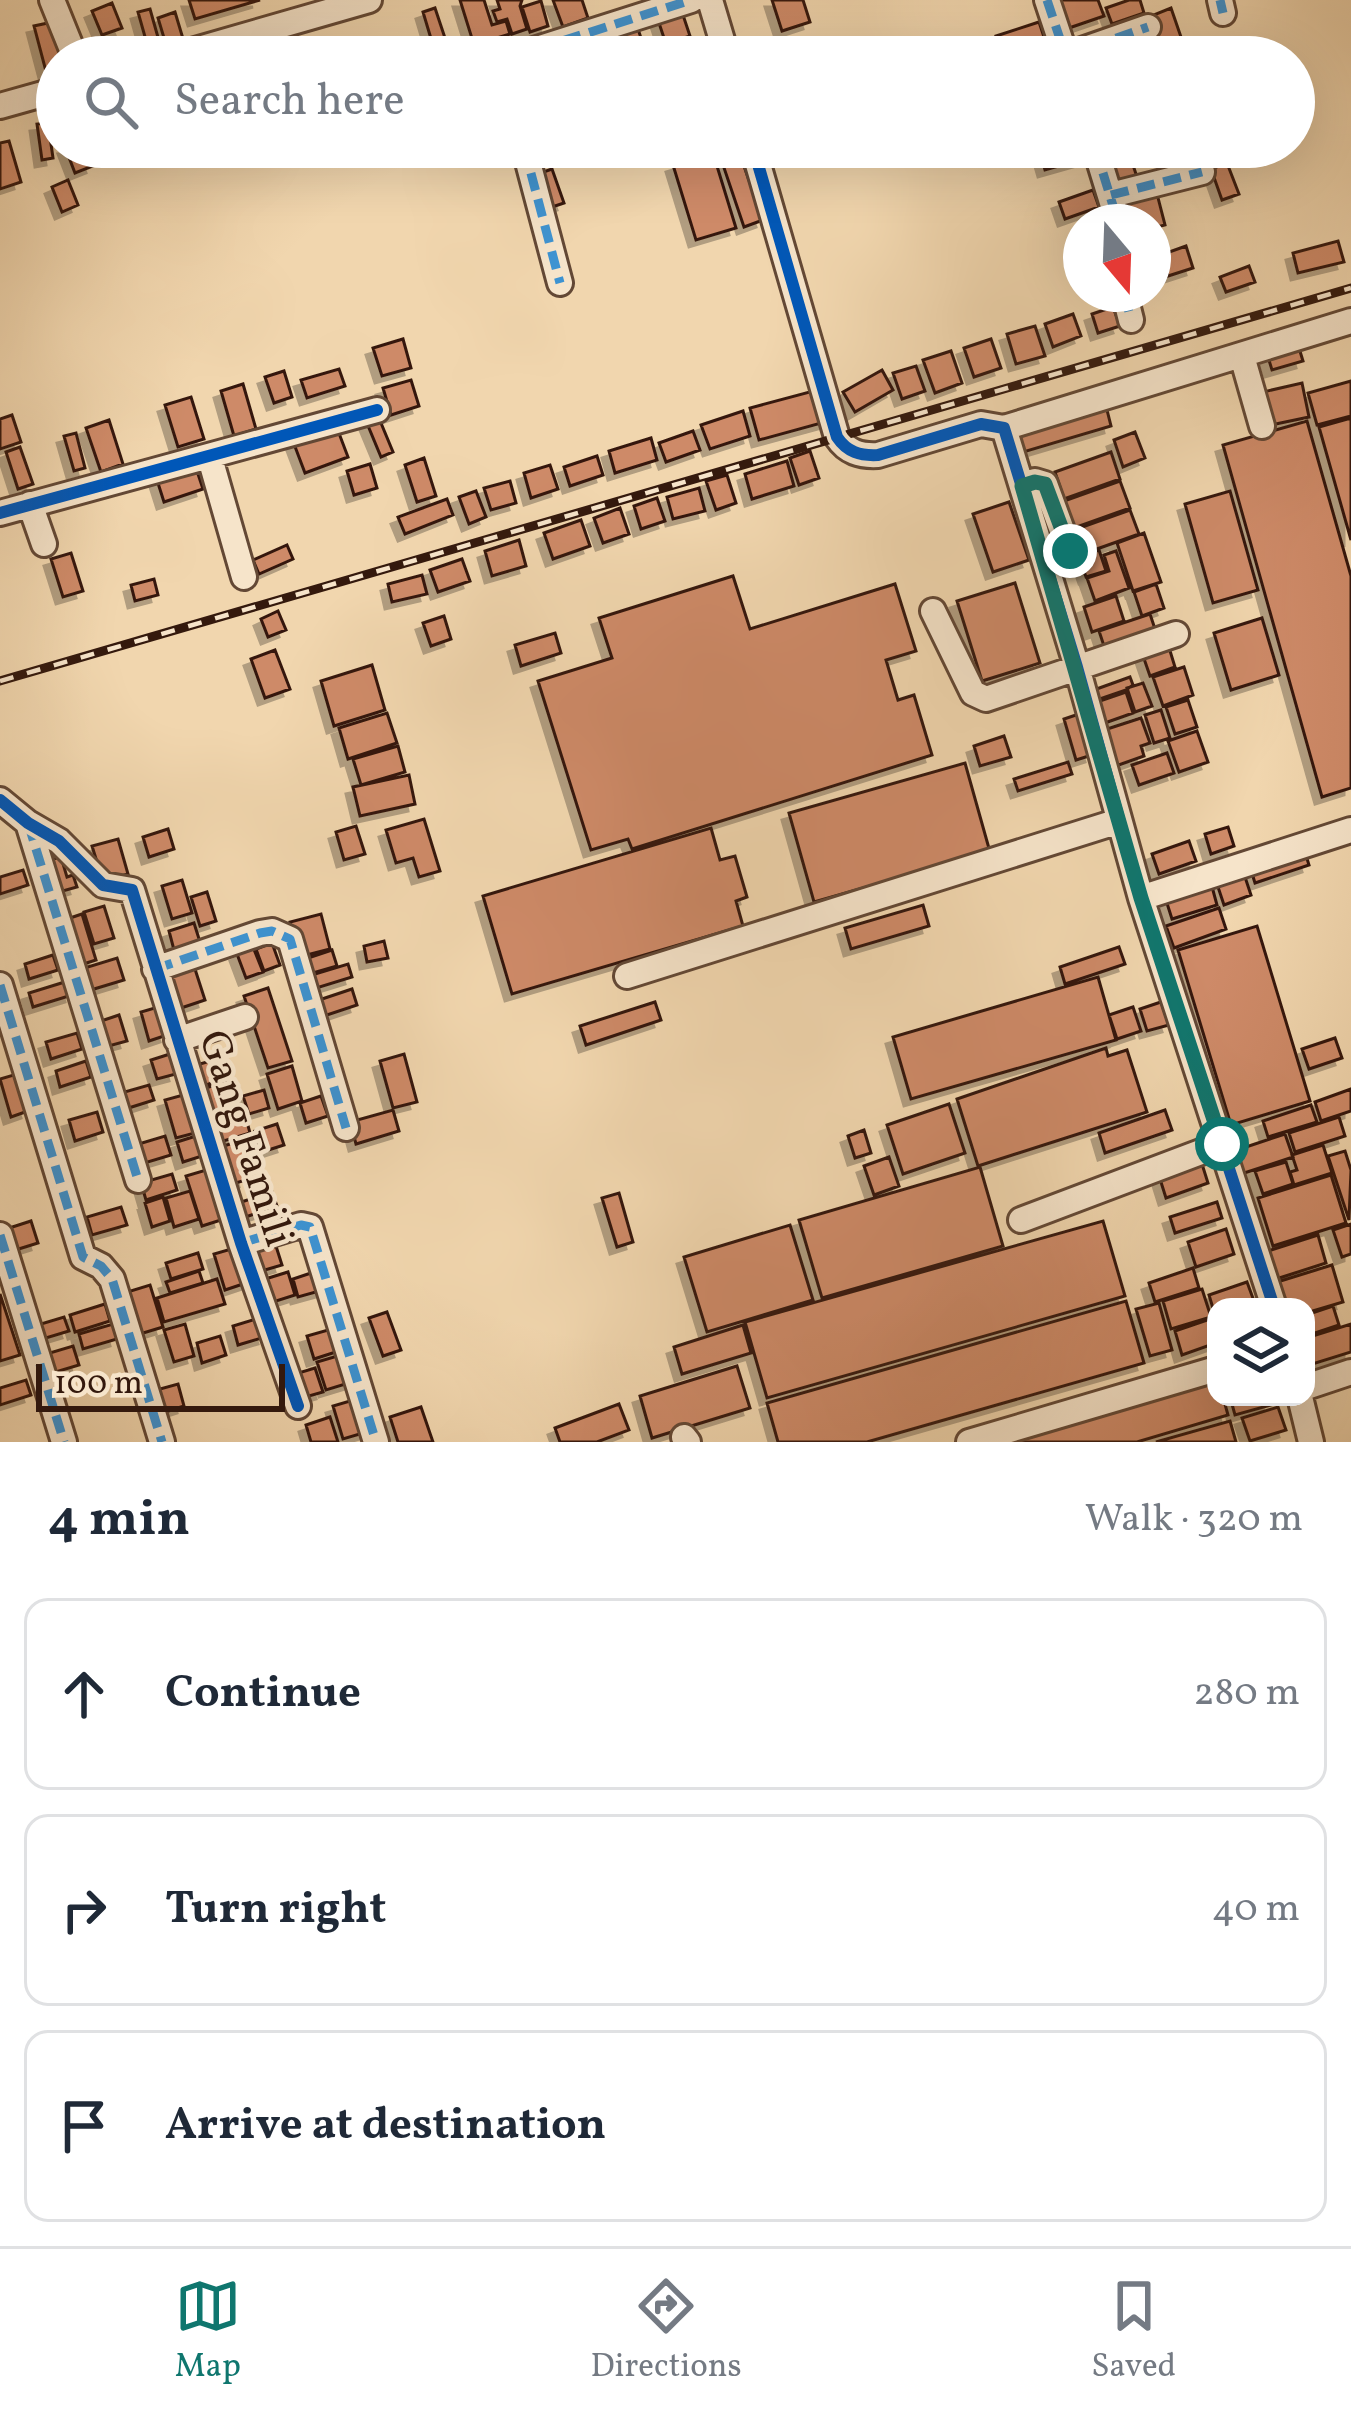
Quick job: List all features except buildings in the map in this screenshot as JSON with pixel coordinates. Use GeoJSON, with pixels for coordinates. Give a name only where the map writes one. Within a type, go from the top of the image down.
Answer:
{"type":"FeatureCollection","features":[{"type":"Feature","properties":{"kind":"street"},"geometry":{"type":"LineString","coordinates":[[52,0],[67,36]]}},
{"type":"Feature","properties":{"kind":"street"},"geometry":{"type":"LineString","coordinates":[[234,36],[320,7],[369,0]]}},
{"type":"Feature","properties":{"kind":"street"},"geometry":{"type":"LineString","coordinates":[[578,36],[692,0]]}},
{"type":"Feature","properties":{"kind":"street"},"geometry":{"type":"LineString","coordinates":[[710,0],[721,36]]}},
{"type":"Feature","properties":{"kind":"street"},"geometry":{"type":"LineString","coordinates":[[1047,0],[1058,36]]}},
{"type":"Feature","properties":{"kind":"street"},"geometry":{"type":"LineString","coordinates":[[1123,36],[1148,27]]}},
{"type":"Feature","properties":{"kind":"street"},"geometry":{"type":"LineString","coordinates":[[0,106],[36,96]]}},
{"type":"Feature","properties":{"kind":"street"},"geometry":{"type":"LineString","coordinates":[[530,168],[560,284]]}},
{"type":"Feature","properties":{"kind":"street"},"geometry":{"type":"LineString","coordinates":[[759,168],[837,437],[844,447],[866,456],[981,424],[1004,428],[1351,321]]}},
{"type":"Feature","properties":{"kind":"street"},"geometry":{"type":"LineString","coordinates":[[1102,168],[1113,204]]}},
{"type":"Feature","properties":{"kind":"street"},"geometry":{"type":"LineString","coordinates":[[1111,195],[1202,172]]}},
{"type":"Feature","properties":{"kind":"street"},"geometry":{"type":"LineString","coordinates":[[1129,312],[1131,320]]}},
{"type":"Feature","properties":{"kind":"street"},"geometry":{"type":"LineString","coordinates":[[1242,356],[1262,426]]}},
{"type":"Feature","properties":{"kind":"street"},"geometry":{"type":"LineString","coordinates":[[0,513],[377,410]]}},
{"type":"Feature","properties":{"kind":"street"},"geometry":{"type":"LineString","coordinates":[[1004,428],[1141,898],[1271,1298]]}},
{"type":"Feature","properties":{"kind":"street"},"geometry":{"type":"LineString","coordinates":[[210,458],[244,577]]}},
{"type":"Feature","properties":{"kind":"street"},"geometry":{"type":"LineString","coordinates":[[1022,486],[1045,484],[1070,551]]}},
{"type":"Feature","properties":{"kind":"street"},"geometry":{"type":"LineString","coordinates":[[29,504],[44,544]]}},
{"type":"Feature","properties":{"kind":"street"},"geometry":{"type":"LineString","coordinates":[[933,611],[973,693],[986,699],[1177,634]]}},
{"type":"Feature","properties":{"kind":"street"},"geometry":{"type":"LineString","coordinates":[[0,800],[28,823],[138,1180]]}},
{"type":"Feature","properties":{"kind":"street"},"geometry":{"type":"LineString","coordinates":[[627,976],[1119,821]]}},
{"type":"Feature","properties":{"kind":"street","name":"Gang Famili"},"geometry":{"type":"LineString","coordinates":[[28,823],[59,841],[103,885],[132,890],[241,1244],[298,1406]]}},
{"type":"Feature","properties":{"kind":"street"},"geometry":{"type":"LineString","coordinates":[[1141,898],[1351,830]]}},
{"type":"Feature","properties":{"kind":"street"},"geometry":{"type":"LineString","coordinates":[[155,969],[260,933],[272,931],[290,939],[346,1128]]}},
{"type":"Feature","properties":{"kind":"street"},"geometry":{"type":"LineString","coordinates":[[0,985],[83,1257],[101,1266],[112,1280],[162,1442]]}},
{"type":"Feature","properties":{"kind":"street"},"geometry":{"type":"LineString","coordinates":[[177,1040],[245,1017]]}},
{"type":"Feature","properties":{"kind":"street"},"geometry":{"type":"LineString","coordinates":[[1021,1220],[1222,1144]]}},
{"type":"Feature","properties":{"kind":"street"},"geometry":{"type":"LineString","coordinates":[[241,1244],[301,1225],[310,1227],[376,1442]]}},
{"type":"Feature","properties":{"kind":"street"},"geometry":{"type":"LineString","coordinates":[[0,1235],[64,1442]]}},
{"type":"Feature","properties":{"kind":"street"},"geometry":{"type":"LineString","coordinates":[[969,1442],[1207,1372]]}},
{"type":"Feature","properties":{"kind":"street"},"geometry":{"type":"LineString","coordinates":[[1315,1384],[1351,1372]]}},
{"type":"Feature","properties":{"kind":"street"},"geometry":{"type":"LineString","coordinates":[[1302,1406],[1311,1442]]}},
{"type":"Feature","properties":{"kind":"railway"},"geometry":{"type":"LineString","coordinates":[[0,681],[1351,288]]}},
{"type":"Feature","properties":{"kind":"marked path"},"geometry":{"type":"LineString","coordinates":[[578,36],[691,0]]}},
{"type":"Feature","properties":{"kind":"marked path"},"geometry":{"type":"LineString","coordinates":[[1047,0],[1059,36]]}},
{"type":"Feature","properties":{"kind":"marked path"},"geometry":{"type":"LineString","coordinates":[[1220,0],[1223,13]]}},
{"type":"Feature","properties":{"kind":"marked path"},"geometry":{"type":"LineString","coordinates":[[1122,36],[1148,27]]}},
{"type":"Feature","properties":{"kind":"marked path"},"geometry":{"type":"LineString","coordinates":[[530,168],[560,283]]}},
{"type":"Feature","properties":{"kind":"marked path"},"geometry":{"type":"LineString","coordinates":[[1101,168],[1112,204]]}},
{"type":"Feature","properties":{"kind":"marked path"},"geometry":{"type":"LineString","coordinates":[[1111,195],[1202,172]]}},
{"type":"Feature","properties":{"kind":"marked path"},"geometry":{"type":"LineString","coordinates":[[1129,312],[1131,320]]}},
{"type":"Feature","properties":{"kind":"marked path"},"geometry":{"type":"LineString","coordinates":[[28,823],[138,1180]]}},
{"type":"Feature","properties":{"kind":"marked path"},"geometry":{"type":"LineString","coordinates":[[155,969],[260,933],[272,931],[290,939],[346,1128]]}},
{"type":"Feature","properties":{"kind":"marked path"},"geometry":{"type":"LineString","coordinates":[[0,985],[83,1257],[101,1266],[112,1279],[162,1442]]}},
{"type":"Feature","properties":{"kind":"marked path"},"geometry":{"type":"LineString","coordinates":[[241,1243],[301,1225],[310,1227],[376,1442]]}},
{"type":"Feature","properties":{"kind":"marked path"},"geometry":{"type":"LineString","coordinates":[[0,1235],[64,1442]]}},
{"type":"Feature","properties":{"kind":"cycle path"},"geometry":{"type":"LineString","coordinates":[[759,168],[841,442],[854,452],[878,455],[981,424],[1004,428],[1141,898],[1271,1298]]}},
{"type":"Feature","properties":{"kind":"cycle path"},"geometry":{"type":"LineString","coordinates":[[0,513],[377,410]]}},
{"type":"Feature","properties":{"kind":"cycle path"},"geometry":{"type":"LineString","coordinates":[[0,800],[59,841],[103,885],[132,890],[241,1243],[298,1406]]}},
{"type":"Feature","properties":{"kind":"route"},"geometry":{"type":"LineString","coordinates":[[1070,551],[1045,484],[1022,486],[1141,898],[1222,1144]]}}]}
